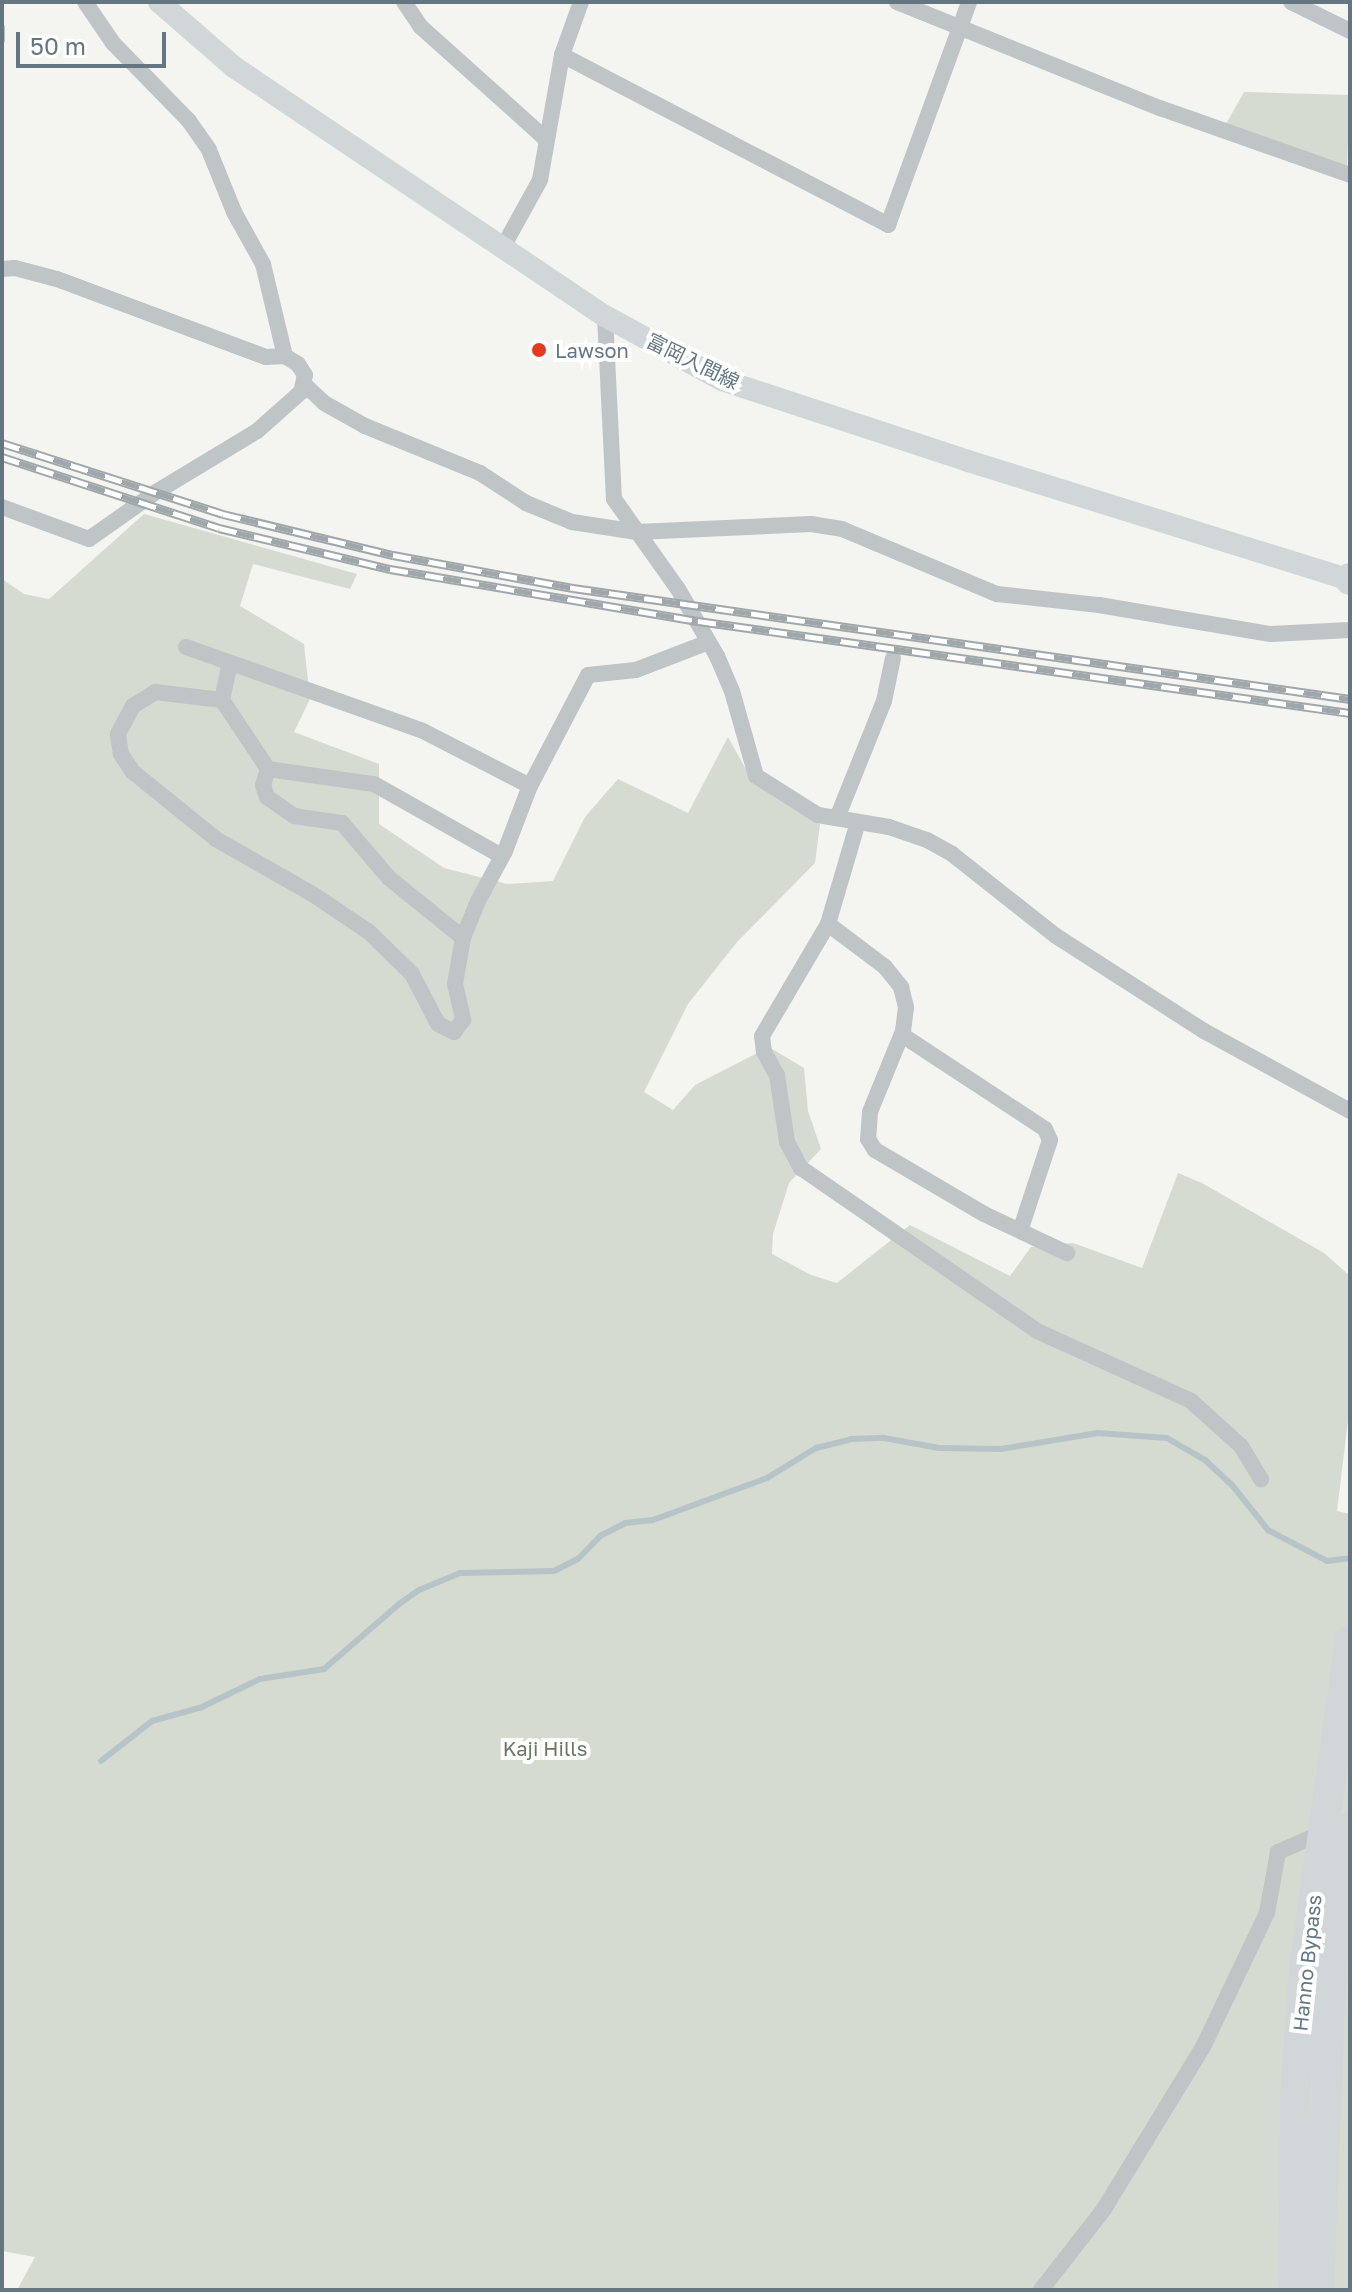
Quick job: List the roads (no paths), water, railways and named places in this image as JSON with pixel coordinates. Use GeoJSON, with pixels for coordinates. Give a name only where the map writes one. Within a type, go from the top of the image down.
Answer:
{"type":"FeatureCollection","features":[{"type":"Feature","properties":{"kind":"highway","name":"Hanno Bypass"},"geometry":{"type":"LineString","coordinates":[[1293,2290],[1295,2097],[1304,1968],[1350,1639]]}},
{"type":"Feature","properties":{"kind":"highway","name":"Hanno Bypass"},"geometry":{"type":"LineString","coordinates":[[1319,2290],[1323,2099],[1331,1971],[1350,1824]]}},
{"type":"Feature","properties":{"kind":"main road","name":"富岡入間線"},"geometry":{"type":"LineString","coordinates":[[159,2],[234,67],[605,316],[722,380],[1350,579]]}},
{"type":"Feature","properties":{"kind":"street"},"geometry":{"type":"LineString","coordinates":[[85,2],[113,43],[189,121],[209,150],[234,212],[263,264],[285,356]]}},
{"type":"Feature","properties":{"kind":"street"},"geometry":{"type":"LineString","coordinates":[[404,2],[421,27],[546,139]]}},
{"type":"Feature","properties":{"kind":"street"},"geometry":{"type":"LineString","coordinates":[[503,247],[540,180],[562,55],[581,2]]}},
{"type":"Feature","properties":{"kind":"street"},"geometry":{"type":"LineString","coordinates":[[897,2],[1160,108],[1350,175]]}},
{"type":"Feature","properties":{"kind":"street"},"geometry":{"type":"LineString","coordinates":[[562,55],[888,225],[969,2]]}},
{"type":"Feature","properties":{"kind":"street"},"geometry":{"type":"LineString","coordinates":[[1291,2],[1350,31]]}},
{"type":"Feature","properties":{"kind":"street"},"geometry":{"type":"LineString","coordinates":[[2,269],[15,268],[57,279],[266,357],[285,356],[298,364],[305,375],[305,385],[285,409],[257,431],[153,494],[89,539],[2,507]]}},
{"type":"Feature","properties":{"kind":"street"},"geometry":{"type":"LineString","coordinates":[[605,316],[614,499],[678,589],[709,642],[732,691],[756,776],[818,815],[902,831],[952,854],[1056,936],[1204,1031],[1350,1111]]}},
{"type":"Feature","properties":{"kind":"street"},"geometry":{"type":"LineString","coordinates":[[305,385],[324,403],[365,426],[480,473],[526,503],[572,522],[637,532],[811,524],[842,529],[997,594],[1099,605],[1271,634],[1350,630]]}},
{"type":"Feature","properties":{"kind":"street"},"geometry":{"type":"LineString","coordinates":[[222,700],[155,692],[139,700],[118,734],[126,764],[216,839],[314,895],[369,932],[412,974],[438,1024],[454,1032],[463,1020],[455,984],[463,938],[502,856],[530,786],[588,675],[636,670],[709,642]]}},
{"type":"Feature","properties":{"kind":"street"},"geometry":{"type":"LineString","coordinates":[[186,647],[423,731],[530,786]]}},
{"type":"Feature","properties":{"kind":"street"},"geometry":{"type":"LineString","coordinates":[[837,818],[884,701],[893,658]]}},
{"type":"Feature","properties":{"kind":"street"},"geometry":{"type":"LineString","coordinates":[[230,663],[222,700],[268,769],[374,784],[502,856]]}},
{"type":"Feature","properties":{"kind":"street"},"geometry":{"type":"LineString","coordinates":[[268,769],[263,785],[267,797],[278,807],[302,819],[342,823],[389,878],[463,938]]}},
{"type":"Feature","properties":{"kind":"street"},"geometry":{"type":"LineString","coordinates":[[858,822],[828,924],[762,1036],[764,1052],[777,1075],[787,1142],[801,1168],[1037,1331],[1191,1401],[1241,1446],[1261,1479]]}},
{"type":"Feature","properties":{"kind":"street"},"geometry":{"type":"LineString","coordinates":[[828,924],[885,967],[901,987],[906,1007],[902,1035],[870,1112],[868,1139],[875,1150],[957,1198],[1067,1253]]}},
{"type":"Feature","properties":{"kind":"street"},"geometry":{"type":"LineString","coordinates":[[902,1035],[1045,1129],[1050,1140],[1021,1228]]}},
{"type":"Feature","properties":{"kind":"street"},"geometry":{"type":"LineString","coordinates":[[1041,2290],[1104,2209],[1203,2047],[1267,1913],[1278,1852],[1350,1824]]}},
{"type":"Feature","properties":{"kind":"waterway"},"geometry":{"type":"LineString","coordinates":[[2,27],[2,40]]}},
{"type":"Feature","properties":{"kind":"waterway"},"geometry":{"type":"LineString","coordinates":[[101,1761],[152,1721],[202,1707],[260,1679],[324,1669],[419,1590],[460,1573],[554,1571],[578,1559],[600,1536],[625,1523],[653,1520],[767,1478],[816,1448],[851,1439],[884,1438],[939,1448],[1001,1449],[1098,1433],[1167,1438],[1205,1460],[1232,1485],[1268,1530],[1327,1561],[1350,1558]]}},
{"type":"Feature","properties":{"kind":"railway"},"geometry":{"type":"LineString","coordinates":[[2,443],[223,514],[393,555],[573,588],[1350,699]]}},
{"type":"Feature","properties":{"kind":"railway"},"geometry":{"type":"LineString","coordinates":[[2,457],[219,528],[390,569],[698,621],[1350,713]]}},
{"type":"Feature","properties":{"kind":"place","name":"Lawson"},"geometry":{"type":"Point","coordinates":[539,350]}},
{"type":"Feature","properties":{"kind":"park label","name":"Kaji Hills"},"geometry":{"type":"Point","coordinates":[545,1748]}}]}
